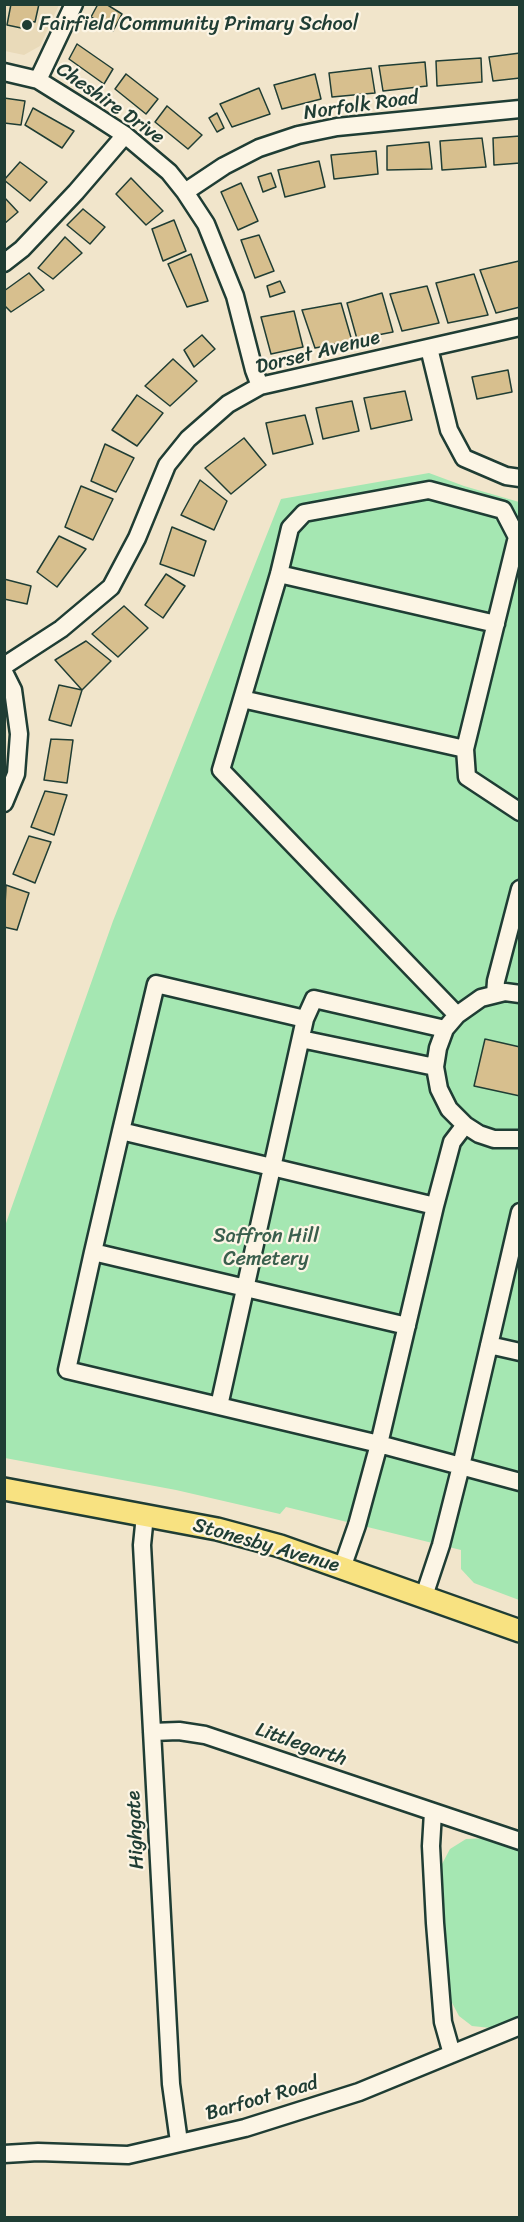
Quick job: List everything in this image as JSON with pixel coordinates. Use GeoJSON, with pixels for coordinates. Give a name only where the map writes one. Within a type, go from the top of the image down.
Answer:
{"type":"FeatureCollection","features":[{"type":"Feature","properties":{"kind":"main road","name":"Stonesby Avenue"},"geometry":{"type":"LineString","coordinates":[[4,1489],[238,1534],[280,1546],[519,1631]]}},
{"type":"Feature","properties":{"kind":"street"},"geometry":{"type":"LineString","coordinates":[[38,80],[74,4]]}},
{"type":"Feature","properties":{"kind":"street","name":"Cheshire Drive"},"geometry":{"type":"LineString","coordinates":[[4,72],[38,80],[125,135],[169,172],[206,224],[236,296],[260,386]]}},
{"type":"Feature","properties":{"kind":"street","name":"Norfolk Road"},"geometry":{"type":"LineString","coordinates":[[185,192],[224,166],[259,148],[298,135],[337,127],[519,109]]}},
{"type":"Feature","properties":{"kind":"street"},"geometry":{"type":"LineString","coordinates":[[4,262],[30,241],[125,135]]}},
{"type":"Feature","properties":{"kind":"street","name":"Dorset Avenue"},"geometry":{"type":"LineString","coordinates":[[4,666],[61,629],[111,587],[137,538],[167,465],[188,439],[228,404],[260,386],[519,327]]}},
{"type":"Feature","properties":{"kind":"street"},"geometry":{"type":"LineString","coordinates":[[429,348],[449,430],[464,458],[506,476],[519,478]]}},
{"type":"Feature","properties":{"kind":"street"},"geometry":{"type":"LineString","coordinates":[[457,1015],[221,770],[279,574],[290,528],[304,513],[429,490],[503,510],[517,537],[465,749],[467,777],[519,812]]}},
{"type":"Feature","properties":{"kind":"street"},"geometry":{"type":"LineString","coordinates":[[279,574],[496,624]]}},
{"type":"Feature","properties":{"kind":"street"},"geometry":{"type":"LineString","coordinates":[[4,672],[13,690],[19,734],[16,774],[4,803]]}},
{"type":"Feature","properties":{"kind":"street"},"geometry":{"type":"LineString","coordinates":[[242,699],[465,749]]}},
{"type":"Feature","properties":{"kind":"street"},"geometry":{"type":"LineString","coordinates":[[495,994],[496,981],[519,889]]}},
{"type":"Feature","properties":{"kind":"street"},"geometry":{"type":"LineString","coordinates":[[305,1019],[156,984],[67,1370],[379,1444],[519,1482]]}},
{"type":"Feature","properties":{"kind":"street"},"geometry":{"type":"LineString","coordinates":[[519,994],[505,992],[481,998],[457,1015],[445,1029],[438,1048],[435,1067],[439,1089],[449,1109],[465,1125],[479,1134],[494,1139],[519,1139]]}},
{"type":"Feature","properties":{"kind":"street"},"geometry":{"type":"LineString","coordinates":[[219,1406],[305,1019],[314,999],[445,1029]]}},
{"type":"Feature","properties":{"kind":"street"},"geometry":{"type":"LineString","coordinates":[[301,1039],[435,1067]]}},
{"type":"Feature","properties":{"kind":"street"},"geometry":{"type":"LineString","coordinates":[[342,1568],[357,1525],[379,1444],[452,1142],[465,1125]]}},
{"type":"Feature","properties":{"kind":"street"},"geometry":{"type":"LineString","coordinates":[[121,1131],[435,1206]]}},
{"type":"Feature","properties":{"kind":"street"},"geometry":{"type":"LineString","coordinates":[[424,1596],[441,1545],[519,1221]]}},
{"type":"Feature","properties":{"kind":"street"},"geometry":{"type":"LineString","coordinates":[[93,1252],[407,1326]]}},
{"type":"Feature","properties":{"kind":"street"},"geometry":{"type":"LineString","coordinates":[[489,1345],[519,1352]]}},
{"type":"Feature","properties":{"kind":"street","name":"Highgate"},"geometry":{"type":"LineString","coordinates":[[145,1515],[142,1545],[171,2084],[179,2142]]}},
{"type":"Feature","properties":{"kind":"street","name":"Littlegarth"},"geometry":{"type":"LineString","coordinates":[[152,1732],[179,1731],[205,1735],[519,1841]]}},
{"type":"Feature","properties":{"kind":"street"},"geometry":{"type":"LineString","coordinates":[[433,1812],[431,1846],[435,1923],[443,2022],[452,2054]]}},
{"type":"Feature","properties":{"kind":"street","name":"Barfoot Road"},"geometry":{"type":"LineString","coordinates":[[4,2154],[38,2152],[128,2155],[245,2128],[359,2092],[519,2026]]}},
{"type":"Feature","properties":{"kind":"shaded area","name":"Fairfield Community Primary School"},"geometry":{"type":"Polygon","coordinates":[[[4,5],[59,5],[40,46],[24,55],[5,51],[4,5]]]}},
{"type":"Feature","properties":{"kind":"green space","name":"Saffron Hill Cemetery"},"geometry":{"type":"Polygon","coordinates":[[[429,473],[519,502],[519,1600],[474,1583],[461,1569],[461,1550],[286,1507],[280,1514],[176,1490],[5,1458],[5,1226],[113,921],[281,499],[429,473]]]}},
{"type":"Feature","properties":{"kind":"green space"},"geometry":{"type":"Polygon","coordinates":[[[488,1838],[519,1849],[519,2019],[505,2026],[491,2028],[472,2026],[459,2016],[450,1999],[441,1881],[442,1864],[450,1849],[466,1839],[488,1838]]]}},
{"type":"Feature","properties":{"kind":"building"},"geometry":{"type":"Polygon","coordinates":[[[11,4],[39,4],[35,22],[27,21],[26,29],[7,25],[11,4]]]}},
{"type":"Feature","properties":{"kind":"building"},"geometry":{"type":"Polygon","coordinates":[[[98,4],[106,4],[122,14],[113,31],[91,17],[98,4]]]}},
{"type":"Feature","properties":{"kind":"building"},"geometry":{"type":"Polygon","coordinates":[[[77,44],[113,69],[104,84],[69,59],[77,44]]]}},
{"type":"Feature","properties":{"kind":"building"},"geometry":{"type":"Polygon","coordinates":[[[520,53],[520,78],[493,81],[489,57],[520,53]]]}},
{"type":"Feature","properties":{"kind":"building"},"geometry":{"type":"Polygon","coordinates":[[[481,58],[482,82],[437,86],[436,61],[481,58]]]}},
{"type":"Feature","properties":{"kind":"building"},"geometry":{"type":"Polygon","coordinates":[[[425,62],[427,86],[383,91],[379,66],[425,62]]]}},
{"type":"Feature","properties":{"kind":"building"},"geometry":{"type":"Polygon","coordinates":[[[371,68],[375,93],[332,97],[329,73],[371,68]]]}},
{"type":"Feature","properties":{"kind":"building"},"geometry":{"type":"Polygon","coordinates":[[[126,74],[158,99],[146,114],[115,89],[126,74]]]}},
{"type":"Feature","properties":{"kind":"building"},"geometry":{"type":"Polygon","coordinates":[[[315,74],[321,99],[282,109],[274,85],[315,74]]]}},
{"type":"Feature","properties":{"kind":"building"},"geometry":{"type":"Polygon","coordinates":[[[259,88],[270,114],[232,127],[220,104],[259,88]]]}},
{"type":"Feature","properties":{"kind":"building"},"geometry":{"type":"Polygon","coordinates":[[[4,98],[25,101],[21,125],[4,123],[4,98]]]}},
{"type":"Feature","properties":{"kind":"building"},"geometry":{"type":"Polygon","coordinates":[[[167,106],[202,135],[188,149],[155,122],[167,106]]]}},
{"type":"Feature","properties":{"kind":"building"},"geometry":{"type":"Polygon","coordinates":[[[33,108],[74,131],[62,148],[25,125],[33,108]]]}},
{"type":"Feature","properties":{"kind":"building"},"geometry":{"type":"Polygon","coordinates":[[[217,113],[224,128],[217,132],[209,118],[217,113]]]}},
{"type":"Feature","properties":{"kind":"building"},"geometry":{"type":"Polygon","coordinates":[[[520,136],[520,163],[494,165],[493,138],[520,136]]]}},
{"type":"Feature","properties":{"kind":"building"},"geometry":{"type":"Polygon","coordinates":[[[482,138],[486,167],[442,170],[440,141],[482,138]]]}},
{"type":"Feature","properties":{"kind":"building"},"geometry":{"type":"Polygon","coordinates":[[[429,142],[432,169],[387,170],[387,146],[429,142]]]}},
{"type":"Feature","properties":{"kind":"building"},"geometry":{"type":"Polygon","coordinates":[[[376,151],[378,174],[334,179],[331,155],[376,151]]]}},
{"type":"Feature","properties":{"kind":"building"},"geometry":{"type":"Polygon","coordinates":[[[319,161],[325,187],[285,197],[278,170],[319,161]]]}},
{"type":"Feature","properties":{"kind":"building"},"geometry":{"type":"Polygon","coordinates":[[[20,162],[47,182],[30,201],[4,180],[20,162]]]}},
{"type":"Feature","properties":{"kind":"building"},"geometry":{"type":"Polygon","coordinates":[[[271,173],[276,187],[263,192],[258,177],[271,173]]]}},
{"type":"Feature","properties":{"kind":"building"},"geometry":{"type":"Polygon","coordinates":[[[131,178],[163,211],[146,225],[116,194],[131,178]]]}},
{"type":"Feature","properties":{"kind":"building"},"geometry":{"type":"Polygon","coordinates":[[[241,183],[258,221],[238,230],[221,192],[241,183]]]}},
{"type":"Feature","properties":{"kind":"building"},"geometry":{"type":"Polygon","coordinates":[[[4,197],[18,212],[4,224],[4,197]]]}},
{"type":"Feature","properties":{"kind":"building"},"geometry":{"type":"Polygon","coordinates":[[[83,209],[105,227],[90,244],[67,225],[83,209]]]}},
{"type":"Feature","properties":{"kind":"building"},"geometry":{"type":"Polygon","coordinates":[[[174,220],[186,251],[163,261],[152,229],[174,220]]]}},
{"type":"Feature","properties":{"kind":"building"},"geometry":{"type":"Polygon","coordinates":[[[259,235],[274,271],[255,278],[241,240],[259,235]]]}},
{"type":"Feature","properties":{"kind":"building"},"geometry":{"type":"Polygon","coordinates":[[[65,237],[82,253],[53,279],[38,268],[65,237]]]}},
{"type":"Feature","properties":{"kind":"building"},"geometry":{"type":"Polygon","coordinates":[[[191,254],[208,301],[187,307],[168,264],[191,254]]]}},
{"type":"Feature","properties":{"kind":"building"},"geometry":{"type":"Polygon","coordinates":[[[519,261],[520,307],[496,313],[480,270],[519,261]]]}},
{"type":"Feature","properties":{"kind":"building"},"geometry":{"type":"Polygon","coordinates":[[[29,273],[44,290],[11,312],[4,305],[4,291],[29,273]]]}},
{"type":"Feature","properties":{"kind":"building"},"geometry":{"type":"Polygon","coordinates":[[[474,274],[488,315],[448,323],[436,283],[474,274]]]}},
{"type":"Feature","properties":{"kind":"building"},"geometry":{"type":"Polygon","coordinates":[[[280,281],[285,292],[270,297],[267,286],[280,281]]]}},
{"type":"Feature","properties":{"kind":"building"},"geometry":{"type":"Polygon","coordinates":[[[427,286],[439,323],[402,331],[390,294],[427,286]]]}},
{"type":"Feature","properties":{"kind":"building"},"geometry":{"type":"Polygon","coordinates":[[[382,293],[393,332],[357,339],[347,303],[382,293]]]}},
{"type":"Feature","properties":{"kind":"building"},"geometry":{"type":"Polygon","coordinates":[[[341,303],[352,341],[315,348],[302,310],[341,303]]]}},
{"type":"Feature","properties":{"kind":"building"},"geometry":{"type":"Polygon","coordinates":[[[294,311],[303,347],[271,354],[261,317],[294,311]]]}},
{"type":"Feature","properties":{"kind":"building"},"geometry":{"type":"Polygon","coordinates":[[[202,335],[215,349],[194,367],[184,350],[202,335]]]}},
{"type":"Feature","properties":{"kind":"building"},"geometry":{"type":"Polygon","coordinates":[[[173,359],[197,381],[170,406],[145,386],[173,359]]]}},
{"type":"Feature","properties":{"kind":"building"},"geometry":{"type":"Polygon","coordinates":[[[508,370],[512,392],[477,399],[472,377],[508,370]]]}},
{"type":"Feature","properties":{"kind":"building"},"geometry":{"type":"Polygon","coordinates":[[[405,391],[412,420],[371,429],[364,398],[405,391]]]}},
{"type":"Feature","properties":{"kind":"building"},"geometry":{"type":"Polygon","coordinates":[[[137,395],[163,413],[137,446],[112,430],[137,395]]]}},
{"type":"Feature","properties":{"kind":"building"},"geometry":{"type":"Polygon","coordinates":[[[352,401],[359,431],[323,439],[316,408],[352,401]]]}},
{"type":"Feature","properties":{"kind":"building"},"geometry":{"type":"Polygon","coordinates":[[[305,415],[313,444],[273,454],[266,423],[305,415]]]}},
{"type":"Feature","properties":{"kind":"building"},"geometry":{"type":"Polygon","coordinates":[[[244,438],[266,465],[231,494],[205,468],[244,438]]]}},
{"type":"Feature","properties":{"kind":"building"},"geometry":{"type":"Polygon","coordinates":[[[105,444],[134,458],[116,492],[91,481],[105,444]]]}},
{"type":"Feature","properties":{"kind":"building"},"geometry":{"type":"Polygon","coordinates":[[[200,480],[227,501],[214,530],[181,515],[200,480]]]}},
{"type":"Feature","properties":{"kind":"building"},"geometry":{"type":"Polygon","coordinates":[[[81,486],[113,499],[93,540],[65,527],[81,486]]]}},
{"type":"Feature","properties":{"kind":"building"},"geometry":{"type":"Polygon","coordinates":[[[172,527],[206,541],[194,576],[160,564],[172,527]]]}},
{"type":"Feature","properties":{"kind":"building"},"geometry":{"type":"Polygon","coordinates":[[[59,536],[86,549],[57,587],[37,572],[59,536]]]}},
{"type":"Feature","properties":{"kind":"building"},"geometry":{"type":"Polygon","coordinates":[[[166,574],[185,586],[163,618],[145,605],[166,574]]]}},
{"type":"Feature","properties":{"kind":"building"},"geometry":{"type":"Polygon","coordinates":[[[4,579],[31,586],[27,604],[4,599],[4,579]]]}},
{"type":"Feature","properties":{"kind":"building"},"geometry":{"type":"Polygon","coordinates":[[[124,606],[148,628],[118,657],[92,634],[124,606]]]}},
{"type":"Feature","properties":{"kind":"building"},"geometry":{"type":"Polygon","coordinates":[[[86,641],[111,661],[82,690],[55,660],[86,641]]]}},
{"type":"Feature","properties":{"kind":"building"},"geometry":{"type":"Polygon","coordinates":[[[59,685],[82,690],[71,726],[49,720],[59,685]]]}},
{"type":"Feature","properties":{"kind":"building"},"geometry":{"type":"Polygon","coordinates":[[[51,739],[73,740],[67,783],[44,780],[51,739]]]}},
{"type":"Feature","properties":{"kind":"building"},"geometry":{"type":"Polygon","coordinates":[[[45,791],[67,795],[54,835],[31,827],[45,791]]]}},
{"type":"Feature","properties":{"kind":"building"},"geometry":{"type":"Polygon","coordinates":[[[29,836],[51,842],[35,883],[13,874],[29,836]]]}},
{"type":"Feature","properties":{"kind":"building"},"geometry":{"type":"Polygon","coordinates":[[[6,885],[29,893],[17,930],[4,927],[6,885]]]}},
{"type":"Feature","properties":{"kind":"building"},"geometry":{"type":"Polygon","coordinates":[[[485,1039],[520,1047],[520,1096],[474,1086],[485,1039]]]}},
{"type":"Feature","properties":{"kind":"place","name":"Fairfield Community Primary School"},"geometry":{"type":"Point","coordinates":[27,25]}}]}
